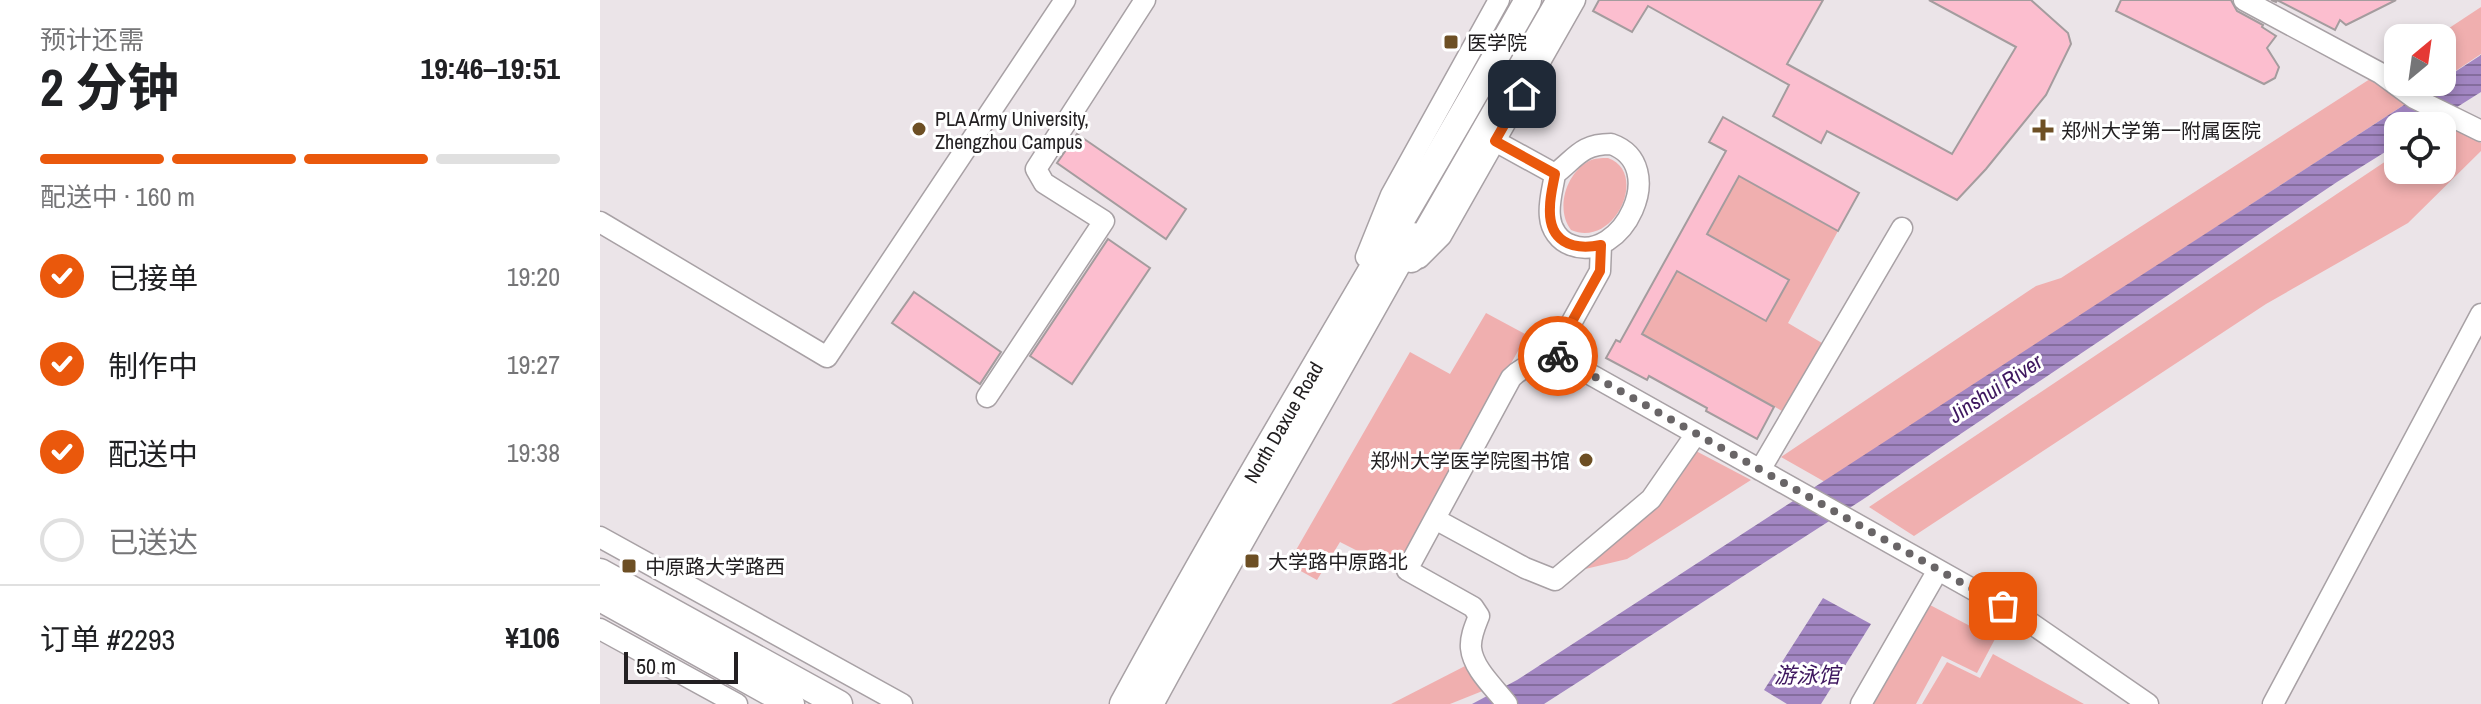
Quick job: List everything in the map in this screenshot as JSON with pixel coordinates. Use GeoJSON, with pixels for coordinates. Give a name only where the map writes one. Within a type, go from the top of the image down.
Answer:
{"type":"FeatureCollection","features":[{"type":"Feature","properties":{"kind":"main road"},"geometry":{"type":"LineString","coordinates":[[1322,377],[1366,257],[1513,0]]}},
{"type":"Feature","properties":{"kind":"main road"},"geometry":{"type":"LineString","coordinates":[[1454,145],[1528,0]]}},
{"type":"Feature","properties":{"kind":"main road"},"geometry":{"type":"LineString","coordinates":[[1454,145],[1545,0]]}},
{"type":"Feature","properties":{"kind":"main road"},"geometry":{"type":"LineString","coordinates":[[1322,377],[1400,279],[1560,0]]}},
{"type":"Feature","properties":{"kind":"main road","name":"North Daxue Road"},"geometry":{"type":"LineString","coordinates":[[1150,704],[1322,377],[1454,145]]}},
{"type":"Feature","properties":{"kind":"main road","name":"North Daxue Road"},"geometry":{"type":"LineString","coordinates":[[1123,704],[1188,583],[1322,377]]}},
{"type":"Feature","properties":{"kind":"main road"},"geometry":{"type":"LineString","coordinates":[[600,572],[839,704]]}},
{"type":"Feature","properties":{"kind":"main road"},"geometry":{"type":"LineString","coordinates":[[600,598],[791,704]]}},
{"type":"Feature","properties":{"kind":"street"},"geometry":{"type":"LineString","coordinates":[[600,222],[827,357],[1065,0]]}},
{"type":"Feature","properties":{"kind":"street"},"geometry":{"type":"LineString","coordinates":[[987,397],[1104,221],[1044,183],[1036,169],[1145,0]]}},
{"type":"Feature","properties":{"kind":"street"},"geometry":{"type":"LineString","coordinates":[[1366,257],[1391,195],[1499,0]]}},
{"type":"Feature","properties":{"kind":"street"},"geometry":{"type":"LineString","coordinates":[[1400,279],[1441,236],[1575,0]]}},
{"type":"Feature","properties":{"kind":"street"},"geometry":{"type":"LineString","coordinates":[[2244,0],[2380,73],[2414,98],[2481,131]]}},
{"type":"Feature","properties":{"kind":"street"},"geometry":{"type":"LineString","coordinates":[[1495,141],[1555,174]]}},
{"type":"Feature","properties":{"kind":"street"},"geometry":{"type":"LineString","coordinates":[[1611,144],[1623,148],[1633,158],[1639,180],[1636,202],[1618,232],[1601,245],[1575,247],[1563,242],[1550,218],[1555,174],[1577,153],[1591,146],[1611,144]]}},
{"type":"Feature","properties":{"kind":"street"},"geometry":{"type":"LineString","coordinates":[[1767,474],[1902,228]]}},
{"type":"Feature","properties":{"kind":"street"},"geometry":{"type":"LineString","coordinates":[[1507,704],[1479,669],[1471,650],[1479,616],[1473,607],[1407,570],[1511,378],[1520,369],[1554,354],[1600,271],[1601,245]]}},
{"type":"Feature","properties":{"kind":"street"},"geometry":{"type":"LineString","coordinates":[[2273,704],[2481,314]]}},
{"type":"Feature","properties":{"kind":"street"},"geometry":{"type":"LineString","coordinates":[[1554,354],[2022,617],[2148,704]]}},
{"type":"Feature","properties":{"kind":"street"},"geometry":{"type":"LineString","coordinates":[[1435,519],[1525,568],[1555,580],[1651,499],[1696,434]]}},
{"type":"Feature","properties":{"kind":"street"},"geometry":{"type":"LineString","coordinates":[[600,537],[902,704]]}},
{"type":"Feature","properties":{"kind":"street"},"geometry":{"type":"LineString","coordinates":[[1861,704],[1938,570]]}},
{"type":"Feature","properties":{"kind":"street"},"geometry":{"type":"LineString","coordinates":[[600,629],[737,704]]}},
{"type":"Feature","properties":{"kind":"shaded area"},"geometry":{"type":"Polygon","coordinates":[[[2481,7],[2481,54],[2456,71],[2456,24],[2481,7]]]}},
{"type":"Feature","properties":{"kind":"shaded area"},"geometry":{"type":"Polygon","coordinates":[[[2384,70],[2384,96],[2418,96],[2393,112],[2384,112],[2384,118],[1825,482],[1781,457],[2036,286],[2061,278],[2384,70]]]}},
{"type":"Feature","properties":{"kind":"shaded area"},"geometry":{"type":"Polygon","coordinates":[[[2456,128],[2481,143],[2481,151],[2456,176],[2456,128]]]}},
{"type":"Feature","properties":{"kind":"shaded area"},"geometry":{"type":"Polygon","coordinates":[[[1608,158],[1620,166],[1626,178],[1626,192],[1621,206],[1613,219],[1601,229],[1587,233],[1571,230],[1564,212],[1565,192],[1569,183],[1589,161],[1608,158]]]}},
{"type":"Feature","properties":{"kind":"shaded area"},"geometry":{"type":"Polygon","coordinates":[[[2384,162],[2384,184],[2448,184],[2408,223],[2266,304],[1914,536],[1869,507],[2384,162]]]}},
{"type":"Feature","properties":{"kind":"shaded area"},"geometry":{"type":"Polygon","coordinates":[[[1739,176],[1838,231],[1788,323],[1822,343],[1784,412],[1642,334],[1677,271],[1767,320],[1789,280],[1707,234],[1739,176]]]}},
{"type":"Feature","properties":{"kind":"shaded area"},"geometry":{"type":"Polygon","coordinates":[[[1486,313],[1527,335],[1395,570],[1340,542],[1317,580],[1288,564],[1410,352],[1450,374],[1486,313]]]}},
{"type":"Feature","properties":{"kind":"shaded area"},"geometry":{"type":"Polygon","coordinates":[[[1696,451],[1751,480],[1627,559],[1577,571],[1696,451]]]}},
{"type":"Feature","properties":{"kind":"shaded area"},"geometry":{"type":"Polygon","coordinates":[[[1930,605],[1995,639],[1977,673],[1942,656],[1916,704],[1872,704],[1930,605]]]}},
{"type":"Feature","properties":{"kind":"shaded area"},"geometry":{"type":"Polygon","coordinates":[[[1993,654],[2084,704],[1922,704],[1947,662],[1980,678],[1993,654]]]}},
{"type":"Feature","properties":{"kind":"shaded area"},"geometry":{"type":"Polygon","coordinates":[[[1467,665],[1485,690],[1450,704],[1391,704],[1467,665]]]}},
{"type":"Feature","properties":{"kind":"water"},"geometry":{"type":"Polygon","coordinates":[[[2481,55],[2481,92],[2449,112],[2393,112],[2418,96],[2456,96],[2456,71],[2481,55]]]}},
{"type":"Feature","properties":{"kind":"water","name":"Jinshui River"},"geometry":{"type":"Polygon","coordinates":[[[2384,118],[2384,153],[1862,500],[1544,704],[1472,704],[1517,680],[2384,118]]]}},
{"type":"Feature","properties":{"kind":"water","name":"游泳馆"},"geometry":{"type":"Polygon","coordinates":[[[1823,598],[1871,624],[1821,704],[1787,704],[1764,690],[1823,598]]]}},
{"type":"Feature","properties":{"kind":"building"},"geometry":{"type":"Polygon","coordinates":[[[1599,0],[1823,0],[1787,64],[1952,154],[2016,47],[1929,0],[2031,0],[2068,33],[2071,44],[2046,95],[1957,200],[1827,131],[1821,143],[1773,116],[1789,85],[1648,6],[1632,32],[1593,11],[1599,0]]]}},
{"type":"Feature","properties":{"kind":"building"},"geometry":{"type":"Polygon","coordinates":[[[2121,0],[2231,0],[2237,11],[2276,36],[2267,48],[2279,67],[2275,78],[2264,84],[2116,11],[2121,0]]]}},
{"type":"Feature","properties":{"kind":"building"},"geometry":{"type":"Polygon","coordinates":[[[2277,0],[2396,0],[2346,25],[2340,20],[2335,30],[2277,0]]]}},
{"type":"Feature","properties":{"kind":"building"},"geometry":{"type":"Polygon","coordinates":[[[1723,117],[1859,193],[1838,231],[1739,176],[1707,234],[1789,280],[1766,321],[1677,271],[1642,334],[1774,407],[1757,439],[1649,376],[1647,380],[1606,358],[1616,340],[1620,342],[1726,151],[1709,142],[1723,117]]]}},
{"type":"Feature","properties":{"kind":"building"},"geometry":{"type":"Polygon","coordinates":[[[1077,134],[1186,209],[1166,239],[1057,163],[1077,134]]]}},
{"type":"Feature","properties":{"kind":"building"},"geometry":{"type":"Polygon","coordinates":[[[1108,239],[1150,268],[1072,384],[1030,356],[1108,239]]]}},
{"type":"Feature","properties":{"kind":"building"},"geometry":{"type":"Polygon","coordinates":[[[914,292],[1001,352],[980,384],[892,323],[914,292]]]}},
{"type":"Feature","properties":{"kind":"way so far"},"geometry":{"type":"LineString","coordinates":[[1558,356],[2003,606]]}},
{"type":"Feature","properties":{"kind":"place","name":"医学院"},"geometry":{"type":"Point","coordinates":[1451,42]}},
{"type":"Feature","properties":{"kind":"place","name":"PLA Army University, Zhengzhou Campus"},"geometry":{"type":"Point","coordinates":[919,129]}},
{"type":"Feature","properties":{"kind":"place","name":"郑州大学第一附属医院"},"geometry":{"type":"Point","coordinates":[2043,130]}},
{"type":"Feature","properties":{"kind":"place","name":"郑州大学医学院图书馆"},"geometry":{"type":"Point","coordinates":[1586,460]}},
{"type":"Feature","properties":{"kind":"place","name":"大学路中原路北"},"geometry":{"type":"Point","coordinates":[1252,561]}},
{"type":"Feature","properties":{"kind":"place","name":"中原路大学路西"},"geometry":{"type":"Point","coordinates":[629,566]}},
{"type":"Feature","properties":{"kind":"route"},"geometry":{"type":"LineString","coordinates":[[1522,94],[1495,141],[1555,174],[1550,218],[1563,242],[1587,248],[1601,245],[1600,271],[1554,354],[1558,356]]}}]}
